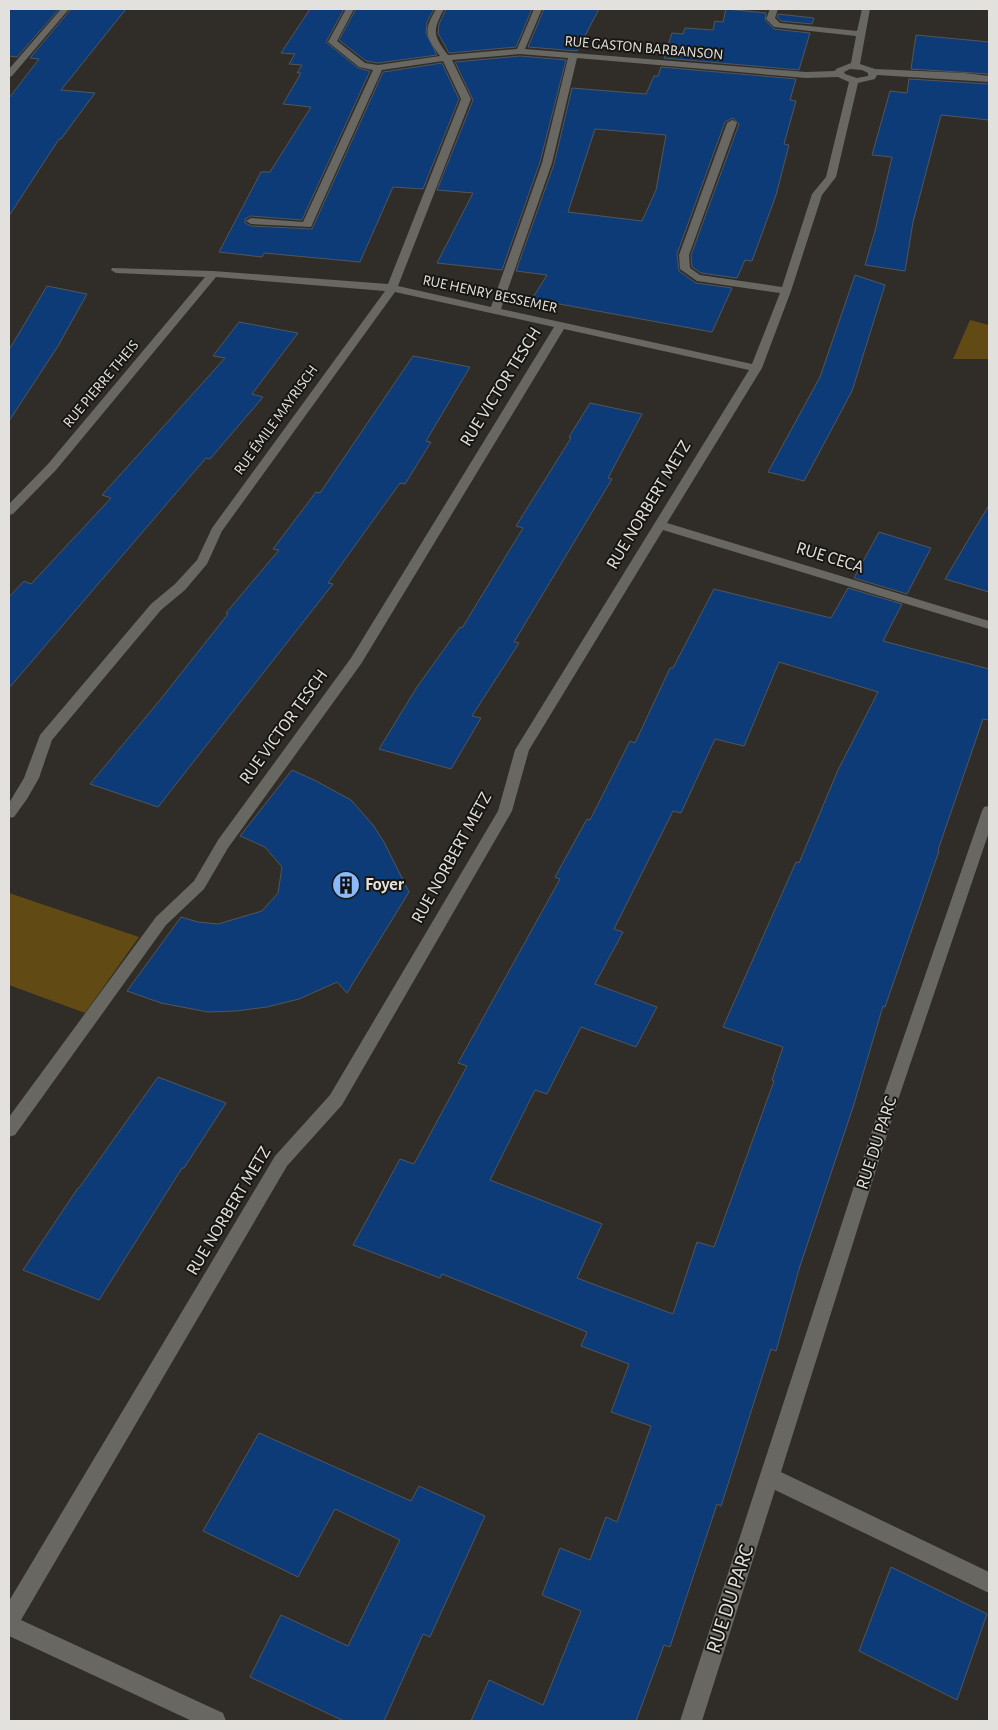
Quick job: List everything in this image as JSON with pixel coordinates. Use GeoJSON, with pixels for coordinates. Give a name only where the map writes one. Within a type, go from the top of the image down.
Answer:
{"type":"FeatureCollection","features":[{"type":"Feature","properties":{"kind":"street"},"geometry":{"type":"LineString","coordinates":[[9,74],[64,9]]}},
{"type":"Feature","properties":{"kind":"street"},"geometry":{"type":"LineString","coordinates":[[251,220],[307,225],[378,68],[362,65],[332,42],[350,9]]}},
{"type":"Feature","properties":{"kind":"street","name":"RUE ÉMILE MAYRISCH"},"geometry":{"type":"LineString","coordinates":[[9,813],[25,793],[38,764],[45,738],[156,607],[180,587],[203,561],[216,532],[392,288],[466,99],[446,58],[431,38],[431,25],[440,9]]}},
{"type":"Feature","properties":{"kind":"street"},"geometry":{"type":"LineString","coordinates":[[520,51],[538,9]]}},
{"type":"Feature","properties":{"kind":"street"},"geometry":{"type":"LineString","coordinates":[[774,9],[770,19],[778,25],[860,34]]}},
{"type":"Feature","properties":{"kind":"street"},"geometry":{"type":"LineString","coordinates":[[855,66],[866,9]]}},
{"type":"Feature","properties":{"kind":"street","name":"RUE GASTON BARBANSON"},"geometry":{"type":"LineString","coordinates":[[378,68],[446,58],[520,51],[806,75],[840,74]]}},
{"type":"Feature","properties":{"kind":"street"},"geometry":{"type":"LineString","coordinates":[[495,311],[547,163],[573,56]]}},
{"type":"Feature","properties":{"kind":"street"},"geometry":{"type":"LineString","coordinates":[[873,72],[872,77],[869,79],[854,80],[845,78],[839,71],[844,67],[855,66],[864,67],[873,72],[955,75],[989,79]]}},
{"type":"Feature","properties":{"kind":"street","name":"RUE NORBERT METZ"},"geometry":{"type":"LineString","coordinates":[[9,1620],[281,1161],[336,1100],[505,811],[522,750],[756,368],[786,292],[817,194],[832,177],[854,80]]}},
{"type":"Feature","properties":{"kind":"street"},"geometry":{"type":"LineString","coordinates":[[732,123],[684,254],[686,269],[697,278],[786,292]]}},
{"type":"Feature","properties":{"kind":"street","name":"RUE HENRY BESSEMER"},"geometry":{"type":"LineString","coordinates":[[116,270],[214,274],[392,288],[756,368]]}},
{"type":"Feature","properties":{"kind":"street","name":"RUE PIERRE THEIS"},"geometry":{"type":"LineString","coordinates":[[9,511],[52,467],[214,274]]}},
{"type":"Feature","properties":{"kind":"street","name":"RUE VICTOR TESCH"},"geometry":{"type":"LineString","coordinates":[[9,1130],[161,921],[199,885],[223,844],[356,661],[561,325]]}},
{"type":"Feature","properties":{"kind":"street","name":"RUE CECA"},"geometry":{"type":"LineString","coordinates":[[660,525],[989,625]]}},
{"type":"Feature","properties":{"kind":"street","name":"RUE DU PARC"},"geometry":{"type":"LineString","coordinates":[[691,1721],[890,1100],[989,811]]}},
{"type":"Feature","properties":{"kind":"street"},"geometry":{"type":"LineString","coordinates":[[770,1477],[989,1583]]}},
{"type":"Feature","properties":{"kind":"street"},"geometry":{"type":"LineString","coordinates":[[9,1625],[215,1721]]}},
{"type":"Feature","properties":{"kind":"shaded area"},"geometry":{"type":"Polygon","coordinates":[[[970,320],[989,325],[989,359],[953,359],[970,320]]]}},
{"type":"Feature","properties":{"kind":"shaded area"},"geometry":{"type":"Polygon","coordinates":[[[9,893],[139,937],[85,1013],[9,985],[9,893]]]}},
{"type":"Feature","properties":{"kind":"building"},"geometry":{"type":"Polygon","coordinates":[[[9,9],[59,9],[17,57],[9,56],[9,9]]]}},
{"type":"Feature","properties":{"kind":"building"},"geometry":{"type":"Polygon","coordinates":[[[71,9],[126,9],[61,90],[95,93],[61,139],[59,139],[9,216],[9,98],[39,59],[30,58],[71,9]]]}},
{"type":"Feature","properties":{"kind":"building"},"geometry":{"type":"Polygon","coordinates":[[[310,9],[344,9],[326,42],[358,68],[370,71],[302,220],[251,216],[245,219],[245,223],[251,226],[312,229],[383,72],[442,63],[459,99],[423,189],[393,187],[360,262],[264,253],[262,257],[219,252],[261,172],[270,172],[311,107],[283,104],[301,73],[297,73],[302,65],[289,64],[295,54],[281,53],[310,9]]]}},
{"type":"Feature","properties":{"kind":"building"},"geometry":{"type":"Polygon","coordinates":[[[356,9],[434,9],[427,22],[426,33],[437,55],[378,63],[366,61],[339,40],[356,9]]]}},
{"type":"Feature","properties":{"kind":"building"},"geometry":{"type":"Polygon","coordinates":[[[446,9],[532,9],[516,47],[449,53],[438,33],[439,24],[446,9]]]}},
{"type":"Feature","properties":{"kind":"building"},"geometry":{"type":"Polygon","coordinates":[[[544,9],[599,9],[577,51],[528,47],[544,9]]]}},
{"type":"Feature","properties":{"kind":"building"},"geometry":{"type":"Polygon","coordinates":[[[726,9],[766,13],[765,20],[774,29],[810,33],[799,70],[664,58],[672,33],[683,34],[685,28],[713,30],[715,21],[723,22],[726,9]]]}},
{"type":"Feature","properties":{"kind":"building"},"geometry":{"type":"Polygon","coordinates":[[[778,14],[814,18],[812,24],[781,21],[777,17],[778,14]]]}},
{"type":"Feature","properties":{"kind":"building"},"geometry":{"type":"Polygon","coordinates":[[[916,35],[989,42],[989,74],[911,69],[916,35]]]}},
{"type":"Feature","properties":{"kind":"building"},"geometry":{"type":"Polygon","coordinates":[[[520,56],[566,60],[540,162],[502,270],[437,263],[473,193],[437,190],[473,100],[455,62],[520,56]]]}},
{"type":"Feature","properties":{"kind":"building"},"geometry":{"type":"Polygon","coordinates":[[[661,67],[796,79],[790,100],[796,101],[784,144],[789,145],[776,195],[752,261],[745,260],[737,278],[701,273],[692,267],[691,255],[739,124],[733,118],[725,122],[677,254],[679,271],[696,283],[732,288],[712,332],[532,299],[547,275],[516,271],[554,164],[572,88],[646,94],[654,76],[658,76],[661,67]],[[595,129],[568,212],[642,221],[656,190],[666,135],[595,129]]]}},
{"type":"Feature","properties":{"kind":"building"},"geometry":{"type":"Polygon","coordinates":[[[909,79],[989,84],[989,120],[941,115],[913,222],[905,271],[865,265],[892,157],[872,155],[890,91],[907,93],[909,79]]]}},
{"type":"Feature","properties":{"kind":"building"},"geometry":{"type":"Polygon","coordinates":[[[855,275],[885,285],[852,391],[804,481],[768,472],[820,377],[855,275]]]}},
{"type":"Feature","properties":{"kind":"building"},"geometry":{"type":"Polygon","coordinates":[[[47,286],[87,294],[58,346],[9,421],[9,350],[47,286]]]}},
{"type":"Feature","properties":{"kind":"building"},"geometry":{"type":"Polygon","coordinates":[[[239,322],[298,333],[252,394],[263,397],[210,459],[206,458],[9,688],[9,597],[24,581],[31,584],[111,498],[102,495],[225,358],[213,356],[239,322]]]}},
{"type":"Feature","properties":{"kind":"building"},"geometry":{"type":"Polygon","coordinates":[[[413,356],[470,367],[426,441],[431,442],[405,484],[400,483],[328,583],[333,584],[158,807],[90,784],[160,700],[228,614],[226,613],[279,550],[273,549],[316,492],[320,493],[413,356]]]}},
{"type":"Feature","properties":{"kind":"building"},"geometry":{"type":"Polygon","coordinates":[[[590,403],[642,414],[608,478],[612,479],[514,642],[519,643],[472,716],[481,718],[451,769],[379,749],[417,687],[460,627],[462,628],[523,528],[516,526],[571,438],[569,437],[590,403]]]}},
{"type":"Feature","properties":{"kind":"building"},"geometry":{"type":"Polygon","coordinates":[[[989,505],[989,592],[945,579],[989,505]]]}},
{"type":"Feature","properties":{"kind":"building"},"geometry":{"type":"Polygon","coordinates":[[[879,532],[931,548],[907,594],[854,578],[879,532]]]}},
{"type":"Feature","properties":{"kind":"building"},"geometry":{"type":"Polygon","coordinates":[[[848,588],[902,604],[883,641],[989,669],[989,720],[983,719],[885,1007],[883,1006],[854,1104],[800,1266],[776,1351],[771,1349],[721,1506],[717,1504],[670,1647],[664,1645],[636,1721],[471,1721],[489,1680],[543,1705],[581,1611],[542,1595],[560,1548],[590,1560],[606,1517],[617,1522],[651,1426],[611,1412],[629,1364],[581,1346],[587,1332],[442,1274],[440,1278],[353,1245],[400,1159],[414,1164],[467,1066],[458,1063],[560,879],[555,877],[587,819],[590,820],[630,741],[635,743],[670,668],[673,668],[714,589],[831,618],[848,588]],[[779,662],[744,746],[715,739],[681,813],[673,811],[614,929],[623,932],[595,984],[657,1007],[636,1047],[581,1027],[547,1094],[535,1090],[490,1180],[602,1224],[577,1278],[673,1314],[697,1242],[714,1247],[774,1081],[772,1080],[783,1047],[723,1027],[796,862],[799,863],[838,770],[878,692],[779,662]]]}},
{"type":"Feature","properties":{"kind":"building","name":"Foyer"},"geometry":{"type":"Polygon","coordinates":[[[292,770],[351,800],[373,825],[384,842],[409,892],[347,993],[337,982],[299,999],[267,1007],[208,1012],[161,1003],[127,991],[181,917],[198,922],[218,924],[262,911],[278,893],[282,867],[265,847],[240,836],[292,770]]]}},
{"type":"Feature","properties":{"kind":"building"},"geometry":{"type":"Polygon","coordinates":[[[158,1077],[226,1103],[184,1168],[182,1168],[99,1300],[23,1270],[78,1188],[158,1077]]]}},
{"type":"Feature","properties":{"kind":"building"},"geometry":{"type":"Polygon","coordinates":[[[259,1433],[411,1501],[419,1486],[485,1516],[430,1637],[423,1634],[384,1721],[344,1721],[250,1677],[281,1615],[348,1646],[400,1540],[335,1509],[298,1577],[203,1531],[259,1433]]]}},
{"type":"Feature","properties":{"kind":"building"},"geometry":{"type":"Polygon","coordinates":[[[891,1567],[987,1614],[957,1700],[859,1651],[891,1567]]]}},
{"type":"Feature","properties":{"kind":"place","name":"Foyer"},"geometry":{"type":"Point","coordinates":[346,885]}}]}
